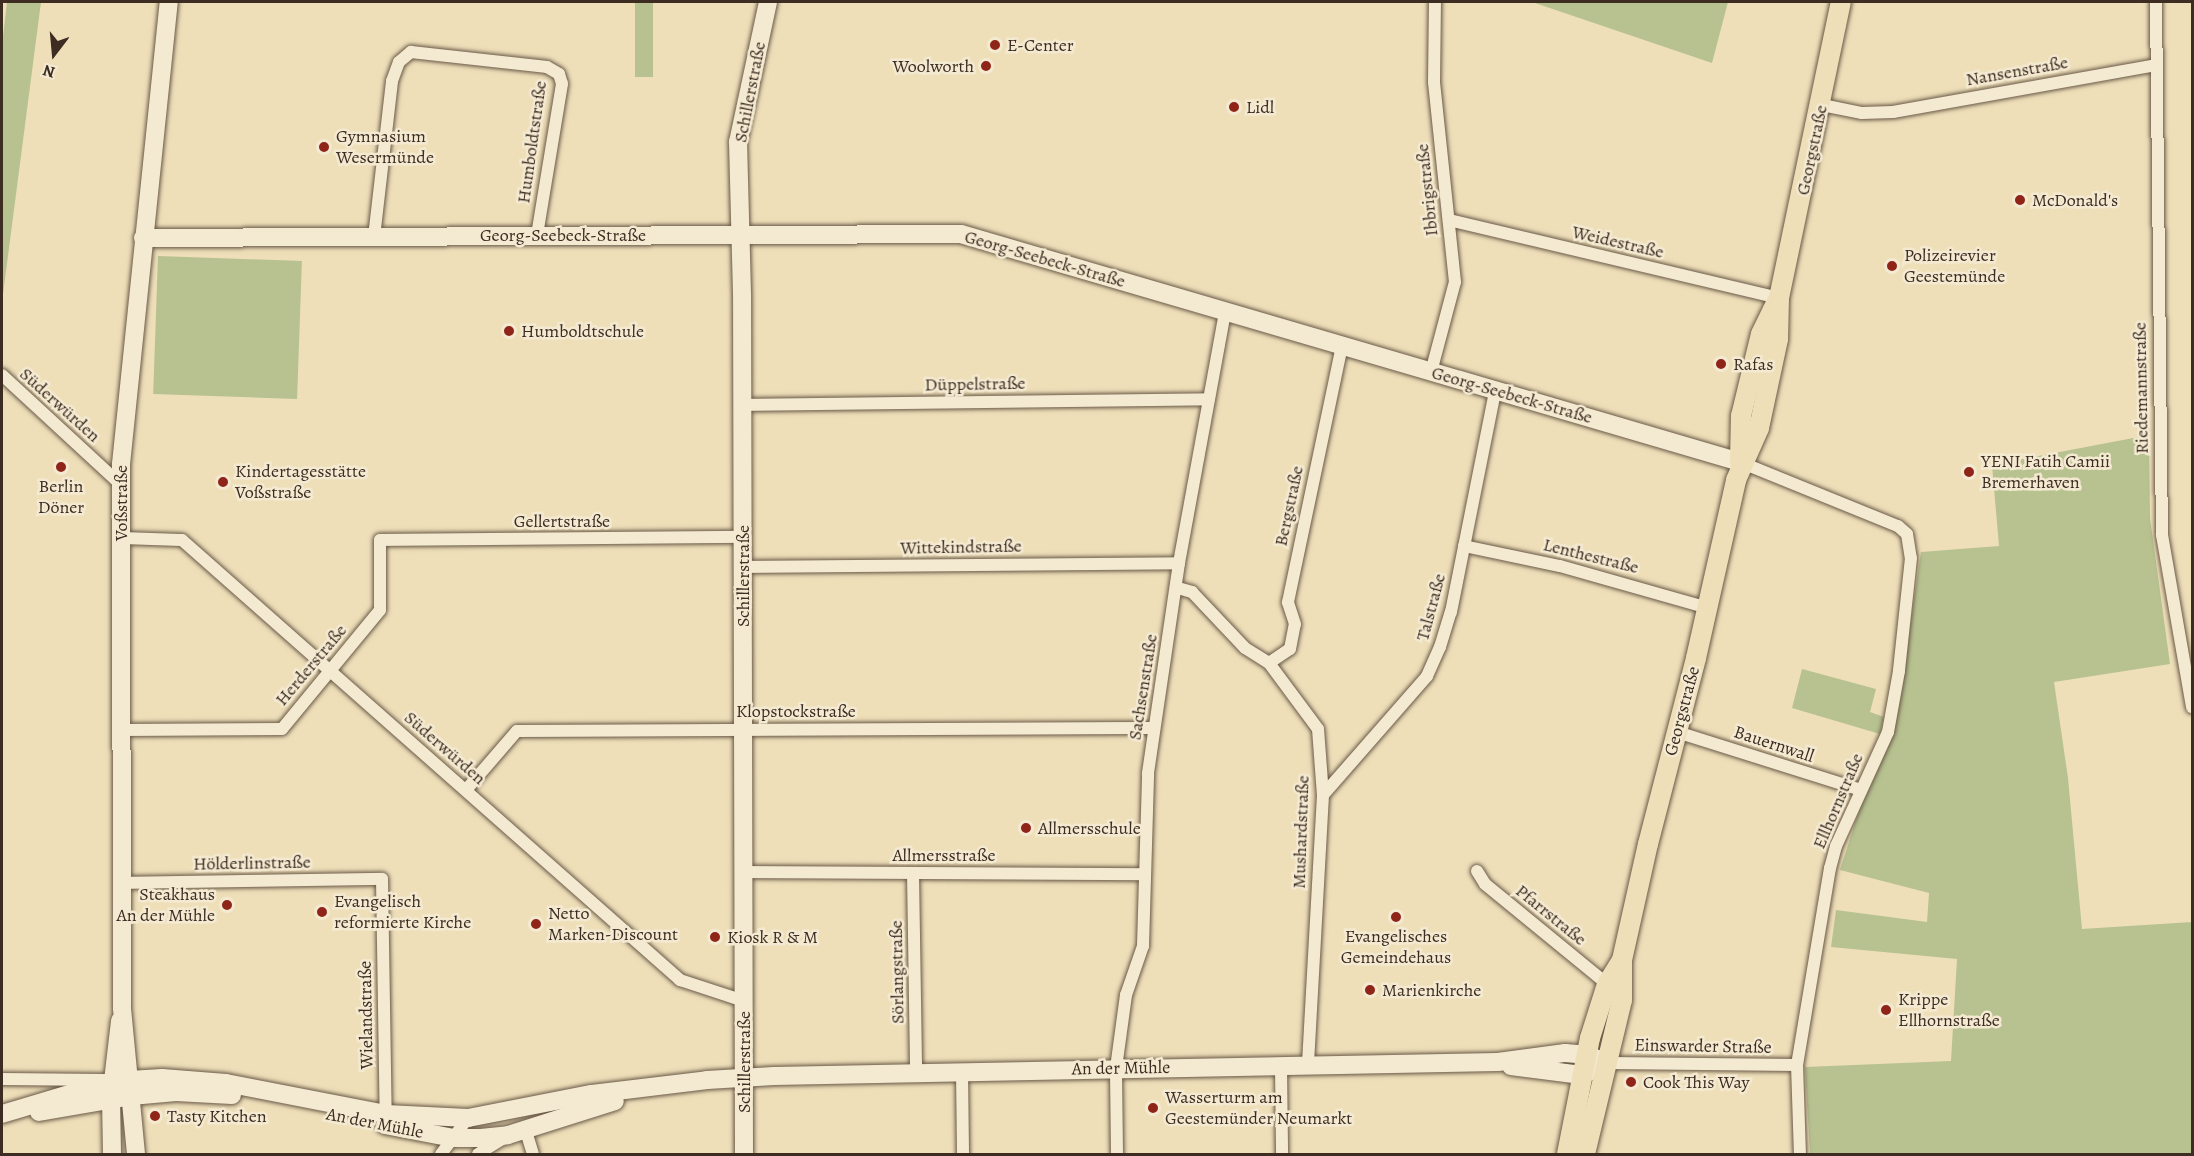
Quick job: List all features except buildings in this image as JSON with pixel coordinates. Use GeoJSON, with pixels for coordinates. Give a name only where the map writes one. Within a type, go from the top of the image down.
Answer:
{"type":"FeatureCollection","features":[{"type":"Feature","properties":{"kind":"main road","name":"Georgstraße"},"geometry":{"type":"LineString","coordinates":[[1586,1155],[1622,1000],[1622,960],[1708,608],[1740,462],[1741,416],[1761,334],[1779,298],[1822,105],[1841,2]]}},
{"type":"Feature","properties":{"kind":"main road","name":"Georgstraße"},"geometry":{"type":"LineString","coordinates":[[1567,1155],[1586,1055],[1607,984],[1622,960]]}},
{"type":"Feature","properties":{"kind":"street","name":"Voßstraße"},"geometry":{"type":"LineString","coordinates":[[121,1089],[121,485],[125,397],[169,2]]}},
{"type":"Feature","properties":{"kind":"street","name":"Schillerstraße"},"geometry":{"type":"LineString","coordinates":[[744,1155],[743,537],[738,142],[768,2]]}},
{"type":"Feature","properties":{"kind":"street","name":"Ibbrigstraße"},"geometry":{"type":"LineString","coordinates":[[1431,372],[1455,282],[1434,82],[1435,2]]}},
{"type":"Feature","properties":{"kind":"street"},"geometry":{"type":"LineString","coordinates":[[2156,2],[2156,65]]}},
{"type":"Feature","properties":{"kind":"street","name":"Humboldtstraße"},"geometry":{"type":"LineString","coordinates":[[374,237],[392,81],[399,62],[411,52],[547,67],[559,74],[562,84],[537,235]]}},
{"type":"Feature","properties":{"kind":"street","name":"Nansenstraße"},"geometry":{"type":"LineString","coordinates":[[1822,105],[1862,113],[1893,112],[2156,65]]}},
{"type":"Feature","properties":{"kind":"street","name":"Riedemannstraße"},"geometry":{"type":"LineString","coordinates":[[2156,65],[2162,535],[2193,707]]}},
{"type":"Feature","properties":{"kind":"street","name":"Weidestraße"},"geometry":{"type":"LineString","coordinates":[[1449,220],[1779,298]]}},
{"type":"Feature","properties":{"kind":"street","name":"Georg-Seebeck-Straße"},"geometry":{"type":"LineString","coordinates":[[143,238],[962,234],[1740,462],[1899,526],[1907,534]]}},
{"type":"Feature","properties":{"kind":"street","name":"Sachsenstraße"},"geometry":{"type":"LineString","coordinates":[[1117,1155],[1116,1068],[1126,995],[1143,946],[1144,874],[1154,728],[1178,588],[1179,563],[1225,312]]}},
{"type":"Feature","properties":{"kind":"street","name":"Bergstraße"},"geometry":{"type":"LineString","coordinates":[[1269,663],[1290,649],[1295,624],[1288,602],[1342,346]]}},
{"type":"Feature","properties":{"kind":"street","name":"Süderwürden"},"geometry":{"type":"LineString","coordinates":[[2,375],[121,485]]}},
{"type":"Feature","properties":{"kind":"street","name":"Talstraße"},"geometry":{"type":"LineString","coordinates":[[1323,795],[1427,676],[1451,612],[1495,391]]}},
{"type":"Feature","properties":{"kind":"street","name":"Düppelstraße"},"geometry":{"type":"LineString","coordinates":[[742,405],[1209,399]]}},
{"type":"Feature","properties":{"kind":"street","name":"Ellhornstraße"},"geometry":{"type":"LineString","coordinates":[[1800,1155],[1797,1065],[1830,868],[1861,790],[1888,732],[1899,671],[1911,558],[1907,534]]}},
{"type":"Feature","properties":{"kind":"street","name":"Gellertstraße"},"geometry":{"type":"LineString","coordinates":[[380,540],[743,537]]}},
{"type":"Feature","properties":{"kind":"street","name":"Süderwürden"},"geometry":{"type":"LineString","coordinates":[[121,538],[182,540],[680,980],[744,1001]]}},
{"type":"Feature","properties":{"kind":"street","name":"Herderstraße"},"geometry":{"type":"LineString","coordinates":[[121,730],[282,729],[380,610],[380,540]]}},
{"type":"Feature","properties":{"kind":"street","name":"Lenthestraße"},"geometry":{"type":"LineString","coordinates":[[1464,546],[1560,566],[1708,608]]}},
{"type":"Feature","properties":{"kind":"street","name":"Wittekindstraße"},"geometry":{"type":"LineString","coordinates":[[743,567],[1179,563]]}},
{"type":"Feature","properties":{"kind":"street","name":"Mushardstraße"},"geometry":{"type":"LineString","coordinates":[[1178,588],[1192,592],[1245,648],[1269,663],[1318,729],[1323,795],[1308,1065]]}},
{"type":"Feature","properties":{"kind":"street","name":"Klopstockstraße"},"geometry":{"type":"LineString","coordinates":[[466,790],[517,731],[1154,728]]}},
{"type":"Feature","properties":{"kind":"street","name":"Bauernwall"},"geometry":{"type":"LineString","coordinates":[[1677,732],[1861,790]]}},
{"type":"Feature","properties":{"kind":"street","name":"Pfarrstraße"},"geometry":{"type":"LineString","coordinates":[[1478,871],[1485,884],[1607,984]]}},
{"type":"Feature","properties":{"kind":"street","name":"Allmersstraße"},"geometry":{"type":"LineString","coordinates":[[743,872],[1144,874]]}},
{"type":"Feature","properties":{"kind":"street","name":"Sörlangstraße"},"geometry":{"type":"LineString","coordinates":[[913,873],[916,1071]]}},
{"type":"Feature","properties":{"kind":"street","name":"Hölderlinstraße"},"geometry":{"type":"LineString","coordinates":[[122,883],[382,879]]}},
{"type":"Feature","properties":{"kind":"street","name":"Wielandstraße"},"geometry":{"type":"LineString","coordinates":[[382,879],[386,1119]]}},
{"type":"Feature","properties":{"kind":"street","name":"An der Mühle"},"geometry":{"type":"LineString","coordinates":[[386,1119],[468,1118],[592,1094],[744,1078],[916,1071],[1498,1062],[1565,1053],[1586,1055],[1609,1063]]}},
{"type":"Feature","properties":{"kind":"street","name":"An der Mühle"},"geometry":{"type":"LineString","coordinates":[[1498,1062],[1581,1075]]}},
{"type":"Feature","properties":{"kind":"street"},"geometry":{"type":"LineString","coordinates":[[1581,1075],[1609,1063]]}},
{"type":"Feature","properties":{"kind":"street","name":"Einswarder Straße"},"geometry":{"type":"LineString","coordinates":[[1609,1063],[1797,1065]]}},
{"type":"Feature","properties":{"kind":"street"},"geometry":{"type":"LineString","coordinates":[[1281,1066],[1282,1155]]}},
{"type":"Feature","properties":{"kind":"street"},"geometry":{"type":"LineString","coordinates":[[962,1071],[963,1155]]}},
{"type":"Feature","properties":{"kind":"street","name":"An der Mühle"},"geometry":{"type":"LineString","coordinates":[[2,1079],[230,1095],[386,1119],[453,1138],[517,1132],[604,1103],[744,1078]]}},
{"type":"Feature","properties":{"kind":"street"},"geometry":{"type":"LineString","coordinates":[[112,1155],[121,1089]]}},
{"type":"Feature","properties":{"kind":"street"},"geometry":{"type":"LineString","coordinates":[[121,1089],[136,1155]]}},
{"type":"Feature","properties":{"kind":"street","name":"An der Mühle"},"geometry":{"type":"LineString","coordinates":[[2,1116],[121,1089]]}},
{"type":"Feature","properties":{"kind":"street"},"geometry":{"type":"LineString","coordinates":[[441,1155],[468,1118]]}},
{"type":"Feature","properties":{"kind":"street"},"geometry":{"type":"LineString","coordinates":[[478,1155],[517,1132],[533,1155]]}},
{"type":"Feature","properties":{"kind":"green space"},"geometry":{"type":"Polygon","coordinates":[[[7,2],[41,2],[2,302],[2,45],[7,2]]]}},
{"type":"Feature","properties":{"kind":"green space"},"geometry":{"type":"Polygon","coordinates":[[[635,2],[653,2],[653,77],[635,77],[635,2]]]}},
{"type":"Feature","properties":{"kind":"green space"},"geometry":{"type":"Polygon","coordinates":[[[1532,2],[1728,2],[1712,63],[1532,2]]]}},
{"type":"Feature","properties":{"kind":"green space"},"geometry":{"type":"Polygon","coordinates":[[[158,256],[302,261],[297,399],[153,394],[158,256]]]}},
{"type":"Feature","properties":{"kind":"green space"},"geometry":{"type":"Polygon","coordinates":[[[2149,435],[2150,518],[2170,664],[2054,682],[2068,778],[2082,929],[2192,922],[2192,1154],[1810,1154],[1805,1067],[1951,1061],[1957,959],[1831,947],[1836,910],[1927,922],[1929,893],[1840,870],[1903,673],[1921,552],[1999,546],[1992,465],[2149,435]]]}},
{"type":"Feature","properties":{"kind":"green space"},"geometry":{"type":"Polygon","coordinates":[[[1802,669],[1876,689],[1870,712],[1884,717],[1880,734],[1792,708],[1802,669]]]}},
{"type":"Feature","properties":{"kind":"place","name":"E-Center"},"geometry":{"type":"Point","coordinates":[995,45]}},
{"type":"Feature","properties":{"kind":"place","name":"Woolworth"},"geometry":{"type":"Point","coordinates":[986,66]}},
{"type":"Feature","properties":{"kind":"place","name":"Lidl"},"geometry":{"type":"Point","coordinates":[1234,107]}},
{"type":"Feature","properties":{"kind":"place","name":"Gymnasium Wesermünde"},"geometry":{"type":"Point","coordinates":[324,147]}},
{"type":"Feature","properties":{"kind":"place","name":"McDonald's"},"geometry":{"type":"Point","coordinates":[2020,200]}},
{"type":"Feature","properties":{"kind":"place","name":"Polizeirevier Geestemünde"},"geometry":{"type":"Point","coordinates":[1892,266]}},
{"type":"Feature","properties":{"kind":"place","name":"Humboldtschule"},"geometry":{"type":"Point","coordinates":[509,331]}},
{"type":"Feature","properties":{"kind":"place","name":"Rafas"},"geometry":{"type":"Point","coordinates":[1721,364]}},
{"type":"Feature","properties":{"kind":"place","name":"Berlin Döner"},"geometry":{"type":"Point","coordinates":[61,467]}},
{"type":"Feature","properties":{"kind":"place","name":"YENI Fatih Camii Bremerhaven"},"geometry":{"type":"Point","coordinates":[1969,472]}},
{"type":"Feature","properties":{"kind":"place","name":"Kindertagesstätte Voßstraße"},"geometry":{"type":"Point","coordinates":[223,482]}},
{"type":"Feature","properties":{"kind":"place","name":"Allmersschule"},"geometry":{"type":"Point","coordinates":[1026,828]}},
{"type":"Feature","properties":{"kind":"place","name":"Steakhaus An der Mühle"},"geometry":{"type":"Point","coordinates":[227,905]}},
{"type":"Feature","properties":{"kind":"place","name":"Evangelisch reformierte Kirche"},"geometry":{"type":"Point","coordinates":[322,912]}},
{"type":"Feature","properties":{"kind":"place","name":"Evangelisches Gemeindehaus"},"geometry":{"type":"Point","coordinates":[1396,917]}},
{"type":"Feature","properties":{"kind":"place","name":"Netto Marken-Discount"},"geometry":{"type":"Point","coordinates":[536,924]}},
{"type":"Feature","properties":{"kind":"place","name":"Kiosk R & M"},"geometry":{"type":"Point","coordinates":[715,937]}},
{"type":"Feature","properties":{"kind":"place","name":"Marienkirche"},"geometry":{"type":"Point","coordinates":[1370,990]}},
{"type":"Feature","properties":{"kind":"place","name":"Krippe Ellhornstraße"},"geometry":{"type":"Point","coordinates":[1886,1010]}},
{"type":"Feature","properties":{"kind":"place","name":"Cook This Way"},"geometry":{"type":"Point","coordinates":[1631,1082]}},
{"type":"Feature","properties":{"kind":"place","name":"Wasserturm am Geestemünder Neumarkt"},"geometry":{"type":"Point","coordinates":[1153,1108]}},
{"type":"Feature","properties":{"kind":"place","name":"Tasty Kitchen"},"geometry":{"type":"Point","coordinates":[155,1116]}}]}
